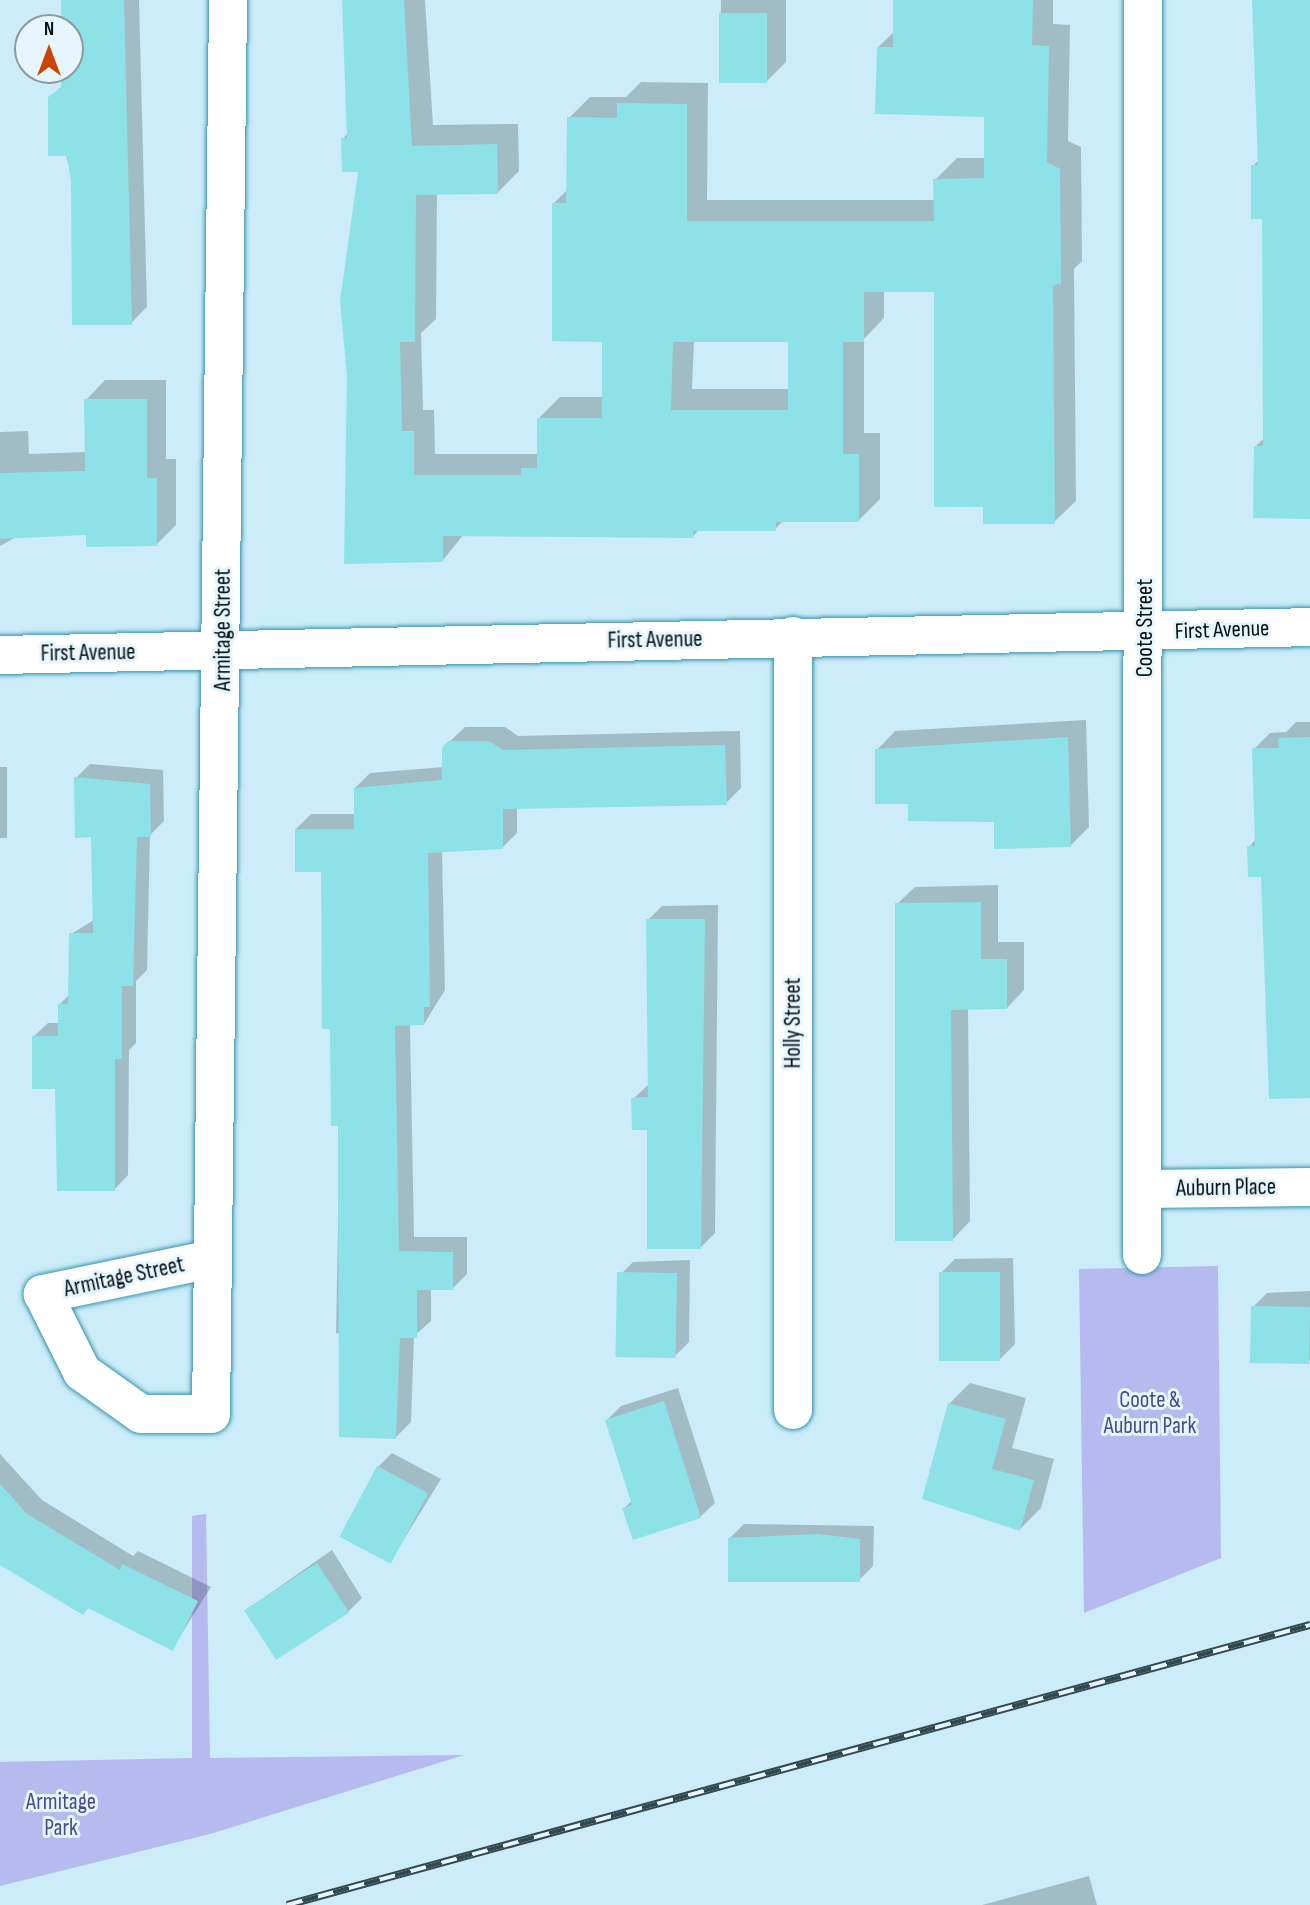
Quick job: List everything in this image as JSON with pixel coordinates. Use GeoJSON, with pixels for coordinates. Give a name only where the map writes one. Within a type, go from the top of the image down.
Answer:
{"type":"FeatureCollection","features":[{"type":"Feature","properties":{"kind":"street","name":"Armitage Street"},"geometry":{"type":"LineString","coordinates":[[212,1259],[43,1294],[82,1371],[141,1415],[211,1415],[224,651],[228,0]]}},
{"type":"Feature","properties":{"kind":"street","name":"Coote Street"},"geometry":{"type":"LineString","coordinates":[[1142,1255],[1145,632],[1143,0]]}},
{"type":"Feature","properties":{"kind":"street","name":"First Avenue"},"geometry":{"type":"LineString","coordinates":[[0,655],[1310,627]]}},
{"type":"Feature","properties":{"kind":"street","name":"Holly Street"},"geometry":{"type":"LineString","coordinates":[[793,636],[793,1410]]}},
{"type":"Feature","properties":{"kind":"street","name":"Auburn Place"},"geometry":{"type":"LineString","coordinates":[[1143,1189],[1310,1187]]}},
{"type":"Feature","properties":{"kind":"green space","name":"Coote & Auburn Park"},"geometry":{"type":"Polygon","coordinates":[[[1218,1266],[1221,1558],[1084,1613],[1079,1269],[1218,1266]]]}},
{"type":"Feature","properties":{"kind":"green space","name":"Armitage Park"},"geometry":{"type":"Polygon","coordinates":[[[206,1514],[210,1758],[464,1755],[210,1834],[0,1886],[0,1762],[192,1758],[192,1516],[206,1514]]]}},
{"type":"Feature","properties":{"kind":"building"},"geometry":{"type":"Polygon","coordinates":[[[61,0],[124,0],[132,325],[72,325],[71,181],[67,156],[48,156],[48,97],[61,88],[61,84],[84,84],[84,14],[61,14],[61,0]]]}},
{"type":"Feature","properties":{"kind":"building"},"geometry":{"type":"Polygon","coordinates":[[[342,0],[404,0],[412,146],[497,144],[498,194],[416,195],[415,342],[400,342],[402,431],[414,431],[414,475],[521,475],[521,468],[537,468],[537,418],[602,418],[602,342],[552,341],[552,203],[566,203],[567,117],[617,118],[617,103],[687,104],[687,221],[934,221],[933,179],[984,178],[984,117],[875,114],[877,47],[893,47],[893,0],[1033,0],[1032,45],[1049,46],[1047,162],[1060,169],[1061,284],[1053,285],[1055,524],[983,524],[983,507],[934,507],[934,292],[864,292],[864,342],[843,342],[843,454],[859,454],[859,522],[776,522],[776,531],[693,531],[693,538],[443,536],[443,562],[344,564],[347,376],[340,301],[358,172],[342,172],[341,138],[347,138],[342,0]],[[673,342],[671,410],[788,410],[788,342],[673,342]]]}},
{"type":"Feature","properties":{"kind":"building"},"geometry":{"type":"Polygon","coordinates":[[[1252,0],[1310,0],[1310,519],[1253,518],[1254,446],[1263,446],[1262,219],[1251,219],[1251,165],[1258,165],[1252,0]]]}},
{"type":"Feature","properties":{"kind":"building"},"geometry":{"type":"Polygon","coordinates":[[[719,13],[767,13],[767,83],[719,83],[719,13]]]}},
{"type":"Feature","properties":{"kind":"building"},"geometry":{"type":"Polygon","coordinates":[[[84,399],[147,399],[147,478],[157,478],[157,546],[86,547],[86,535],[0,539],[0,473],[85,471],[84,399]]]}},
{"type":"Feature","properties":{"kind":"building"},"geometry":{"type":"Polygon","coordinates":[[[1068,737],[1071,847],[994,849],[994,822],[908,821],[908,804],[875,804],[875,749],[1068,737]]]}},
{"type":"Feature","properties":{"kind":"building"},"geometry":{"type":"Polygon","coordinates":[[[1310,737],[1310,1098],[1269,1099],[1261,877],[1248,877],[1247,846],[1255,846],[1252,748],[1279,748],[1278,738],[1310,737]]]}},
{"type":"Feature","properties":{"kind":"building"},"geometry":{"type":"Polygon","coordinates":[[[448,741],[489,741],[503,750],[725,745],[727,805],[503,809],[503,849],[428,853],[430,1007],[424,1007],[424,1025],[395,1026],[399,1251],[453,1252],[453,1290],[417,1290],[417,1338],[400,1338],[396,1439],[339,1437],[338,1126],[331,1126],[330,1029],[322,1029],[321,872],[295,872],[295,829],[354,829],[354,788],[442,780],[442,748],[448,741]]]}},
{"type":"Feature","properties":{"kind":"building"},"geometry":{"type":"Polygon","coordinates":[[[74,777],[150,784],[151,837],[137,837],[133,986],[122,986],[122,1059],[115,1059],[115,1191],[57,1191],[55,1089],[32,1089],[32,1036],[58,1036],[58,1004],[68,1004],[69,933],[93,933],[91,837],[75,838],[74,777]]]}},
{"type":"Feature","properties":{"kind":"building"},"geometry":{"type":"Polygon","coordinates":[[[981,902],[981,959],[1007,959],[1007,1009],[951,1010],[953,1241],[895,1241],[895,903],[981,902]]]}},
{"type":"Feature","properties":{"kind":"building"},"geometry":{"type":"Polygon","coordinates":[[[646,919],[705,919],[701,1249],[647,1249],[647,1130],[632,1130],[631,1098],[648,1097],[646,919]]]}},
{"type":"Feature","properties":{"kind":"building"},"geometry":{"type":"Polygon","coordinates":[[[617,1272],[677,1273],[676,1358],[616,1357],[617,1272]]]}},
{"type":"Feature","properties":{"kind":"building"},"geometry":{"type":"Polygon","coordinates":[[[939,1272],[1000,1272],[1000,1361],[939,1361],[939,1272]]]}},
{"type":"Feature","properties":{"kind":"building"},"geometry":{"type":"Polygon","coordinates":[[[1251,1306],[1310,1307],[1309,1364],[1250,1363],[1251,1306]]]}},
{"type":"Feature","properties":{"kind":"building"},"geometry":{"type":"Polygon","coordinates":[[[664,1401],[701,1518],[633,1540],[622,1508],[632,1505],[605,1420],[664,1401]]]}},
{"type":"Feature","properties":{"kind":"building"},"geometry":{"type":"Polygon","coordinates":[[[948,1403],[1006,1419],[992,1469],[1034,1480],[1020,1531],[922,1499],[948,1403]]]}},
{"type":"Feature","properties":{"kind":"building"},"geometry":{"type":"Polygon","coordinates":[[[377,1466],[428,1493],[391,1564],[339,1537],[377,1466]]]}},
{"type":"Feature","properties":{"kind":"building"},"geometry":{"type":"Polygon","coordinates":[[[0,1484],[27,1514],[120,1570],[122,1564],[198,1601],[173,1651],[88,1608],[83,1615],[0,1565],[0,1484]]]}},
{"type":"Feature","properties":{"kind":"building"},"geometry":{"type":"Polygon","coordinates":[[[818,1534],[860,1539],[860,1582],[728,1582],[728,1538],[818,1534]]]}},
{"type":"Feature","properties":{"kind":"building"},"geometry":{"type":"Polygon","coordinates":[[[317,1563],[349,1612],[276,1660],[244,1610],[317,1563]]]}},
{"type":"Feature","properties":{"kind":"railway"},"geometry":{"type":"LineString","coordinates":[[287,1905],[1310,1625]]}}]}
